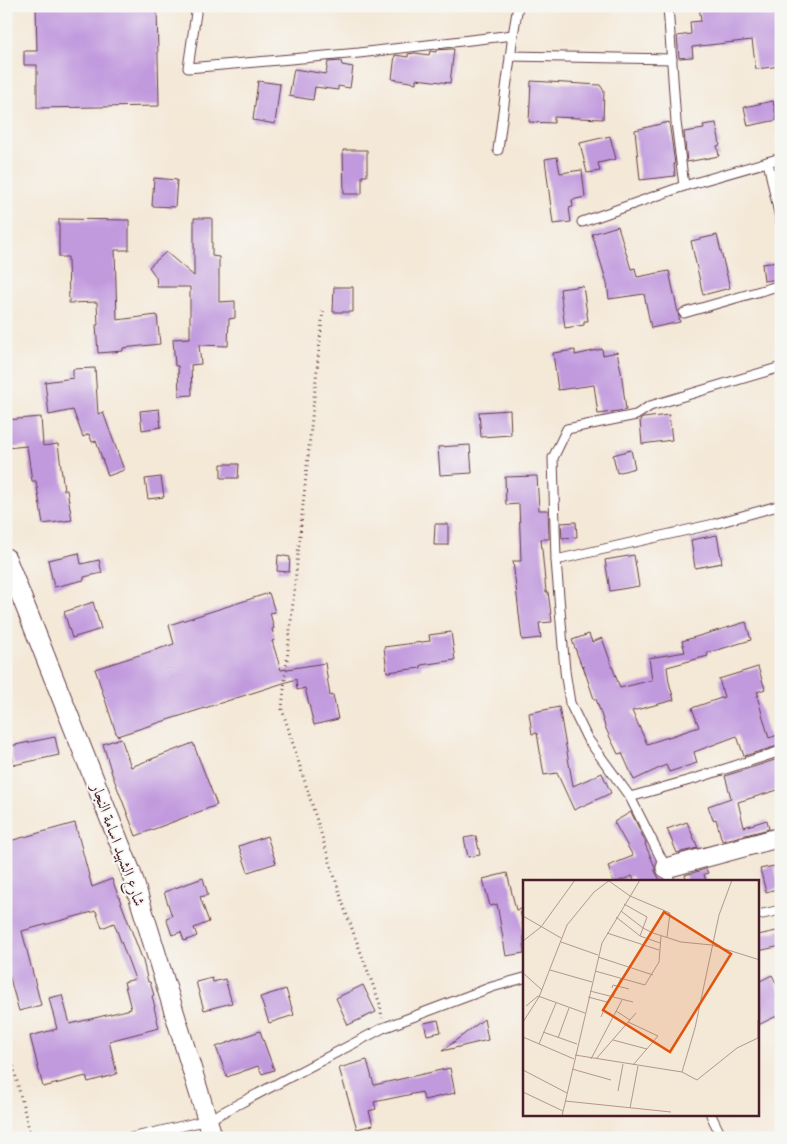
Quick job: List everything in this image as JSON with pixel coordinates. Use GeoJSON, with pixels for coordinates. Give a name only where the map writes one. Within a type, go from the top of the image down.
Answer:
{"type":"FeatureCollection","features":[{"type":"Feature","properties":{"kind":"street","name":"شارع الشهيد اسامة النجار"},"geometry":{"type":"LineString","coordinates":[[6,558],[131,872],[213,1138]]}},
{"type":"Feature","properties":{"kind":"street"},"geometry":{"type":"LineString","coordinates":[[668,875],[781,837]]}},
{"type":"Feature","properties":{"kind":"lane"},"geometry":{"type":"LineString","coordinates":[[197,6],[188,68],[359,53],[513,34]]}},
{"type":"Feature","properties":{"kind":"lane"},"geometry":{"type":"LineString","coordinates":[[498,150],[518,6]]}},
{"type":"Feature","properties":{"kind":"lane"},"geometry":{"type":"LineString","coordinates":[[668,6],[676,122],[684,186]]}},
{"type":"Feature","properties":{"kind":"lane"},"geometry":{"type":"LineString","coordinates":[[510,56],[672,59]]}},
{"type":"Feature","properties":{"kind":"lane"},"geometry":{"type":"LineString","coordinates":[[582,222],[684,186],[781,158]]}},
{"type":"Feature","properties":{"kind":"lane"},"geometry":{"type":"LineString","coordinates":[[768,162],[781,223]]}},
{"type":"Feature","properties":{"kind":"lane"},"geometry":{"type":"LineString","coordinates":[[684,313],[781,285]]}},
{"type":"Feature","properties":{"kind":"lane"},"geometry":{"type":"LineString","coordinates":[[668,875],[630,797],[586,738],[570,703],[564,671],[556,560],[553,458],[567,429],[636,416],[650,406],[781,367]]}},
{"type":"Feature","properties":{"kind":"lane"},"geometry":{"type":"LineString","coordinates":[[556,560],[714,524],[781,505]]}},
{"type":"Feature","properties":{"kind":"lane"},"geometry":{"type":"LineString","coordinates":[[630,797],[781,751]]}},
{"type":"Feature","properties":{"kind":"lane"},"geometry":{"type":"LineString","coordinates":[[760,915],[781,910]]}},
{"type":"Feature","properties":{"kind":"lane"},"geometry":{"type":"LineString","coordinates":[[131,1138],[208,1120],[383,1028],[492,987],[523,978]]}},
{"type":"Feature","properties":{"kind":"lane"},"geometry":{"type":"LineString","coordinates":[[711,1116],[722,1138]]}},
{"type":"Feature","properties":{"kind":"path"},"geometry":{"type":"LineString","coordinates":[[323,312],[282,710],[345,910],[380,1004],[383,1028]]}},
{"type":"Feature","properties":{"kind":"path"},"geometry":{"type":"LineString","coordinates":[[6,1037],[31,1138]]}},
{"type":"Feature","properties":{"kind":"building"},"geometry":{"type":"Polygon","coordinates":[[[36,6],[157,6],[159,106],[37,108],[37,65],[24,65],[24,51],[37,51],[36,6]]]}},
{"type":"Feature","properties":{"kind":"building"},"geometry":{"type":"Polygon","coordinates":[[[699,6],[777,6],[781,41],[781,66],[756,69],[752,40],[692,47],[693,57],[679,58],[677,36],[691,34],[690,22],[701,21],[699,6]]]}},
{"type":"Feature","properties":{"kind":"building"},"geometry":{"type":"Polygon","coordinates":[[[454,49],[450,83],[416,79],[416,83],[392,79],[395,55],[408,57],[408,54],[415,53],[429,55],[430,51],[454,49]]]}},
{"type":"Feature","properties":{"kind":"building"},"geometry":{"type":"Polygon","coordinates":[[[341,61],[342,65],[353,67],[350,88],[338,86],[338,90],[315,87],[313,100],[289,96],[294,69],[326,74],[328,62],[341,61]]]}},
{"type":"Feature","properties":{"kind":"building"},"geometry":{"type":"Polygon","coordinates":[[[258,81],[280,84],[275,124],[253,120],[258,81]]]}},
{"type":"Feature","properties":{"kind":"building"},"geometry":{"type":"Polygon","coordinates":[[[531,81],[600,85],[604,91],[603,119],[554,117],[554,123],[529,122],[531,81]]]}},
{"type":"Feature","properties":{"kind":"building"},"geometry":{"type":"Polygon","coordinates":[[[773,101],[777,120],[748,126],[744,107],[773,101]]]}},
{"type":"Feature","properties":{"kind":"building"},"geometry":{"type":"Polygon","coordinates":[[[669,122],[675,176],[640,180],[635,130],[669,122]]]}},
{"type":"Feature","properties":{"kind":"building"},"geometry":{"type":"Polygon","coordinates":[[[716,123],[720,145],[717,146],[719,156],[687,162],[684,132],[704,129],[703,125],[716,123]]]}},
{"type":"Feature","properties":{"kind":"building"},"geometry":{"type":"Polygon","coordinates":[[[610,136],[616,159],[598,163],[600,171],[587,173],[580,143],[610,136]]]}},
{"type":"Feature","properties":{"kind":"building"},"geometry":{"type":"Polygon","coordinates":[[[343,150],[367,150],[367,176],[362,176],[362,194],[344,194],[343,150]]]}},
{"type":"Feature","properties":{"kind":"building"},"geometry":{"type":"Polygon","coordinates":[[[557,157],[560,173],[582,170],[585,197],[572,200],[573,207],[569,208],[571,222],[553,224],[545,159],[557,157]]]}},
{"type":"Feature","properties":{"kind":"building"},"geometry":{"type":"Polygon","coordinates":[[[154,178],[177,180],[175,207],[152,206],[154,178]]]}},
{"type":"Feature","properties":{"kind":"building"},"geometry":{"type":"Polygon","coordinates":[[[194,218],[212,218],[212,256],[219,257],[219,302],[235,301],[235,318],[229,319],[228,346],[199,345],[201,364],[191,365],[192,395],[179,396],[178,366],[175,366],[173,339],[190,338],[190,287],[157,287],[156,277],[149,267],[166,252],[194,276],[194,218]]]}},
{"type":"Feature","properties":{"kind":"building"},"geometry":{"type":"Polygon","coordinates":[[[59,219],[129,220],[129,250],[115,250],[117,320],[157,315],[160,344],[123,348],[123,351],[98,353],[97,302],[69,303],[68,257],[59,257],[59,219]]]}},
{"type":"Feature","properties":{"kind":"building"},"geometry":{"type":"Polygon","coordinates":[[[618,226],[631,269],[635,268],[637,277],[669,271],[680,322],[651,328],[644,294],[609,299],[607,283],[592,234],[618,226]]]}},
{"type":"Feature","properties":{"kind":"building"},"geometry":{"type":"Polygon","coordinates":[[[717,235],[730,288],[703,295],[691,241],[717,235]]]}},
{"type":"Feature","properties":{"kind":"building"},"geometry":{"type":"Polygon","coordinates":[[[778,262],[780,279],[764,281],[762,264],[778,262]]]}},
{"type":"Feature","properties":{"kind":"building"},"geometry":{"type":"Polygon","coordinates":[[[583,286],[588,321],[584,321],[584,325],[565,328],[560,289],[583,286]]]}},
{"type":"Feature","properties":{"kind":"building"},"geometry":{"type":"Polygon","coordinates":[[[334,287],[353,287],[353,312],[333,312],[334,287]]]}},
{"type":"Feature","properties":{"kind":"building"},"geometry":{"type":"Polygon","coordinates":[[[602,349],[603,355],[617,352],[626,410],[598,414],[594,385],[558,390],[553,353],[575,350],[575,355],[602,349]]]}},
{"type":"Feature","properties":{"kind":"building"},"geometry":{"type":"Polygon","coordinates":[[[95,368],[98,414],[103,412],[124,470],[108,476],[96,441],[92,442],[89,434],[83,437],[73,410],[49,415],[45,382],[73,378],[73,369],[95,368]]]}},
{"type":"Feature","properties":{"kind":"building"},"geometry":{"type":"Polygon","coordinates":[[[159,409],[161,427],[142,430],[140,411],[159,409]]]}},
{"type":"Feature","properties":{"kind":"building"},"geometry":{"type":"Polygon","coordinates":[[[510,410],[511,435],[481,437],[479,412],[510,410]]]}},
{"type":"Feature","properties":{"kind":"building"},"geometry":{"type":"Polygon","coordinates":[[[669,415],[672,440],[642,444],[640,420],[669,415]]]}},
{"type":"Feature","properties":{"kind":"building"},"geometry":{"type":"Polygon","coordinates":[[[41,417],[43,446],[58,444],[64,490],[67,490],[72,520],[43,524],[36,481],[32,481],[27,446],[6,448],[6,420],[41,417]]]}},
{"type":"Feature","properties":{"kind":"building"},"geometry":{"type":"Polygon","coordinates":[[[470,445],[472,473],[440,475],[438,447],[470,445]]]}},
{"type":"Feature","properties":{"kind":"building"},"geometry":{"type":"Polygon","coordinates":[[[631,450],[635,468],[617,473],[613,455],[631,450]]]}},
{"type":"Feature","properties":{"kind":"building"},"geometry":{"type":"Polygon","coordinates":[[[221,464],[239,464],[238,478],[221,478],[221,464]]]}},
{"type":"Feature","properties":{"kind":"building"},"geometry":{"type":"Polygon","coordinates":[[[537,476],[539,510],[548,510],[549,539],[541,539],[546,592],[548,592],[552,622],[539,623],[541,638],[522,640],[513,561],[521,561],[519,504],[506,505],[505,477],[537,476]]]}},
{"type":"Feature","properties":{"kind":"building"},"geometry":{"type":"Polygon","coordinates":[[[161,477],[164,497],[148,499],[145,479],[161,477]]]}},
{"type":"Feature","properties":{"kind":"building"},"geometry":{"type":"Polygon","coordinates":[[[576,522],[577,537],[562,538],[561,523],[576,522]]]}},
{"type":"Feature","properties":{"kind":"building"},"geometry":{"type":"Polygon","coordinates":[[[435,524],[448,524],[448,545],[434,545],[435,524]]]}},
{"type":"Feature","properties":{"kind":"building"},"geometry":{"type":"Polygon","coordinates":[[[717,535],[722,563],[695,568],[691,540],[717,535]]]}},
{"type":"Feature","properties":{"kind":"building"},"geometry":{"type":"Polygon","coordinates":[[[79,553],[81,564],[99,560],[102,573],[84,577],[84,580],[54,587],[48,560],[79,553]]]}},
{"type":"Feature","properties":{"kind":"building"},"geometry":{"type":"Polygon","coordinates":[[[278,555],[290,557],[289,572],[277,571],[278,555]]]}},
{"type":"Feature","properties":{"kind":"building"},"geometry":{"type":"Polygon","coordinates":[[[634,555],[639,586],[610,591],[605,560],[634,555]]]}},
{"type":"Feature","properties":{"kind":"building"},"geometry":{"type":"Polygon","coordinates":[[[269,593],[275,612],[270,613],[275,640],[272,641],[281,670],[325,663],[330,696],[333,695],[338,719],[314,725],[305,688],[297,690],[296,679],[117,736],[95,669],[174,644],[169,625],[269,593]]]}},
{"type":"Feature","properties":{"kind":"building"},"geometry":{"type":"Polygon","coordinates":[[[93,602],[101,629],[72,638],[64,612],[93,602]]]}},
{"type":"Feature","properties":{"kind":"building"},"geometry":{"type":"Polygon","coordinates":[[[746,622],[751,640],[707,653],[708,656],[667,667],[674,700],[632,711],[647,744],[699,727],[692,708],[724,697],[719,679],[758,667],[765,689],[757,692],[759,696],[757,696],[769,738],[781,734],[781,745],[744,756],[737,736],[694,752],[697,763],[669,772],[666,765],[634,780],[622,753],[618,754],[606,729],[572,640],[589,634],[592,642],[602,638],[620,688],[652,680],[649,658],[685,652],[682,641],[746,622]]]}},
{"type":"Feature","properties":{"kind":"building"},"geometry":{"type":"Polygon","coordinates":[[[451,632],[455,660],[421,665],[421,668],[387,672],[384,647],[430,641],[429,635],[451,632]]]}},
{"type":"Feature","properties":{"kind":"building"},"geometry":{"type":"Polygon","coordinates":[[[559,707],[573,786],[602,773],[611,793],[574,810],[557,773],[544,775],[537,733],[532,734],[529,713],[559,707]]]}},
{"type":"Feature","properties":{"kind":"building"},"geometry":{"type":"Polygon","coordinates":[[[55,737],[59,755],[14,765],[10,746],[55,737]]]}},
{"type":"Feature","properties":{"kind":"building"},"geometry":{"type":"Polygon","coordinates":[[[121,738],[131,767],[193,743],[217,805],[136,836],[112,774],[103,744],[121,738]]]}},
{"type":"Feature","properties":{"kind":"building"},"geometry":{"type":"Polygon","coordinates":[[[781,758],[781,789],[738,802],[744,827],[767,820],[769,829],[722,841],[716,819],[713,820],[708,806],[731,798],[725,776],[781,758]]]}},
{"type":"Feature","properties":{"kind":"building"},"geometry":{"type":"Polygon","coordinates":[[[631,812],[646,843],[660,880],[634,880],[632,876],[622,880],[612,880],[608,866],[633,856],[614,822],[631,812]]]}},
{"type":"Feature","properties":{"kind":"building"},"geometry":{"type":"Polygon","coordinates":[[[687,822],[698,848],[677,853],[667,829],[687,822]]]}},
{"type":"Feature","properties":{"kind":"building"},"geometry":{"type":"Polygon","coordinates":[[[75,823],[92,887],[112,879],[143,961],[148,982],[150,982],[159,1028],[109,1041],[117,1074],[88,1082],[86,1076],[43,1087],[30,1036],[57,1029],[49,998],[62,995],[70,1024],[131,1009],[124,982],[135,979],[114,923],[102,928],[96,911],[22,931],[41,1005],[19,1011],[6,964],[6,842],[75,823]]]}},
{"type":"Feature","properties":{"kind":"building"},"geometry":{"type":"Polygon","coordinates":[[[267,836],[276,863],[248,872],[239,846],[267,836]]]}},
{"type":"Feature","properties":{"kind":"building"},"geometry":{"type":"Polygon","coordinates":[[[476,836],[480,855],[468,857],[464,838],[476,836]]]}},
{"type":"Feature","properties":{"kind":"building"},"geometry":{"type":"Polygon","coordinates":[[[774,866],[780,888],[766,892],[760,869],[774,866]]]}},
{"type":"Feature","properties":{"kind":"building"},"geometry":{"type":"Polygon","coordinates":[[[706,869],[708,873],[704,874],[706,880],[686,880],[685,875],[706,869]]]}},
{"type":"Feature","properties":{"kind":"building"},"geometry":{"type":"Polygon","coordinates":[[[507,873],[516,910],[520,909],[523,928],[523,953],[506,956],[497,904],[490,906],[483,879],[507,873]]]}},
{"type":"Feature","properties":{"kind":"building"},"geometry":{"type":"Polygon","coordinates":[[[203,878],[208,895],[200,897],[209,922],[194,928],[197,936],[184,941],[181,932],[172,935],[166,918],[172,916],[164,892],[203,878]]]}},
{"type":"Feature","properties":{"kind":"building"},"geometry":{"type":"Polygon","coordinates":[[[781,930],[781,946],[760,951],[760,935],[781,930]]]}},
{"type":"Feature","properties":{"kind":"building"},"geometry":{"type":"Polygon","coordinates":[[[772,975],[781,993],[781,1014],[760,1024],[760,981],[772,975]]]}},
{"type":"Feature","properties":{"kind":"building"},"geometry":{"type":"Polygon","coordinates":[[[212,978],[213,982],[225,979],[232,1003],[204,1010],[196,982],[212,978]]]}},
{"type":"Feature","properties":{"kind":"building"},"geometry":{"type":"Polygon","coordinates":[[[363,985],[376,1012],[348,1025],[336,998],[363,985]]]}},
{"type":"Feature","properties":{"kind":"building"},"geometry":{"type":"Polygon","coordinates":[[[286,989],[294,1015],[269,1023],[260,997],[286,989]]]}},
{"type":"Feature","properties":{"kind":"building"},"geometry":{"type":"Polygon","coordinates":[[[484,1019],[488,1040],[442,1051],[484,1019]]]}},
{"type":"Feature","properties":{"kind":"building"},"geometry":{"type":"Polygon","coordinates":[[[438,1020],[441,1032],[427,1035],[424,1023],[438,1020]]]}},
{"type":"Feature","properties":{"kind":"building"},"geometry":{"type":"Polygon","coordinates":[[[260,1031],[274,1070],[262,1074],[258,1066],[227,1077],[216,1047],[260,1031]]]}},
{"type":"Feature","properties":{"kind":"building"},"geometry":{"type":"Polygon","coordinates":[[[367,1060],[374,1085],[450,1068],[455,1093],[424,1100],[422,1092],[374,1102],[376,1109],[369,1111],[373,1125],[357,1129],[339,1068],[367,1060]]]}}]}
